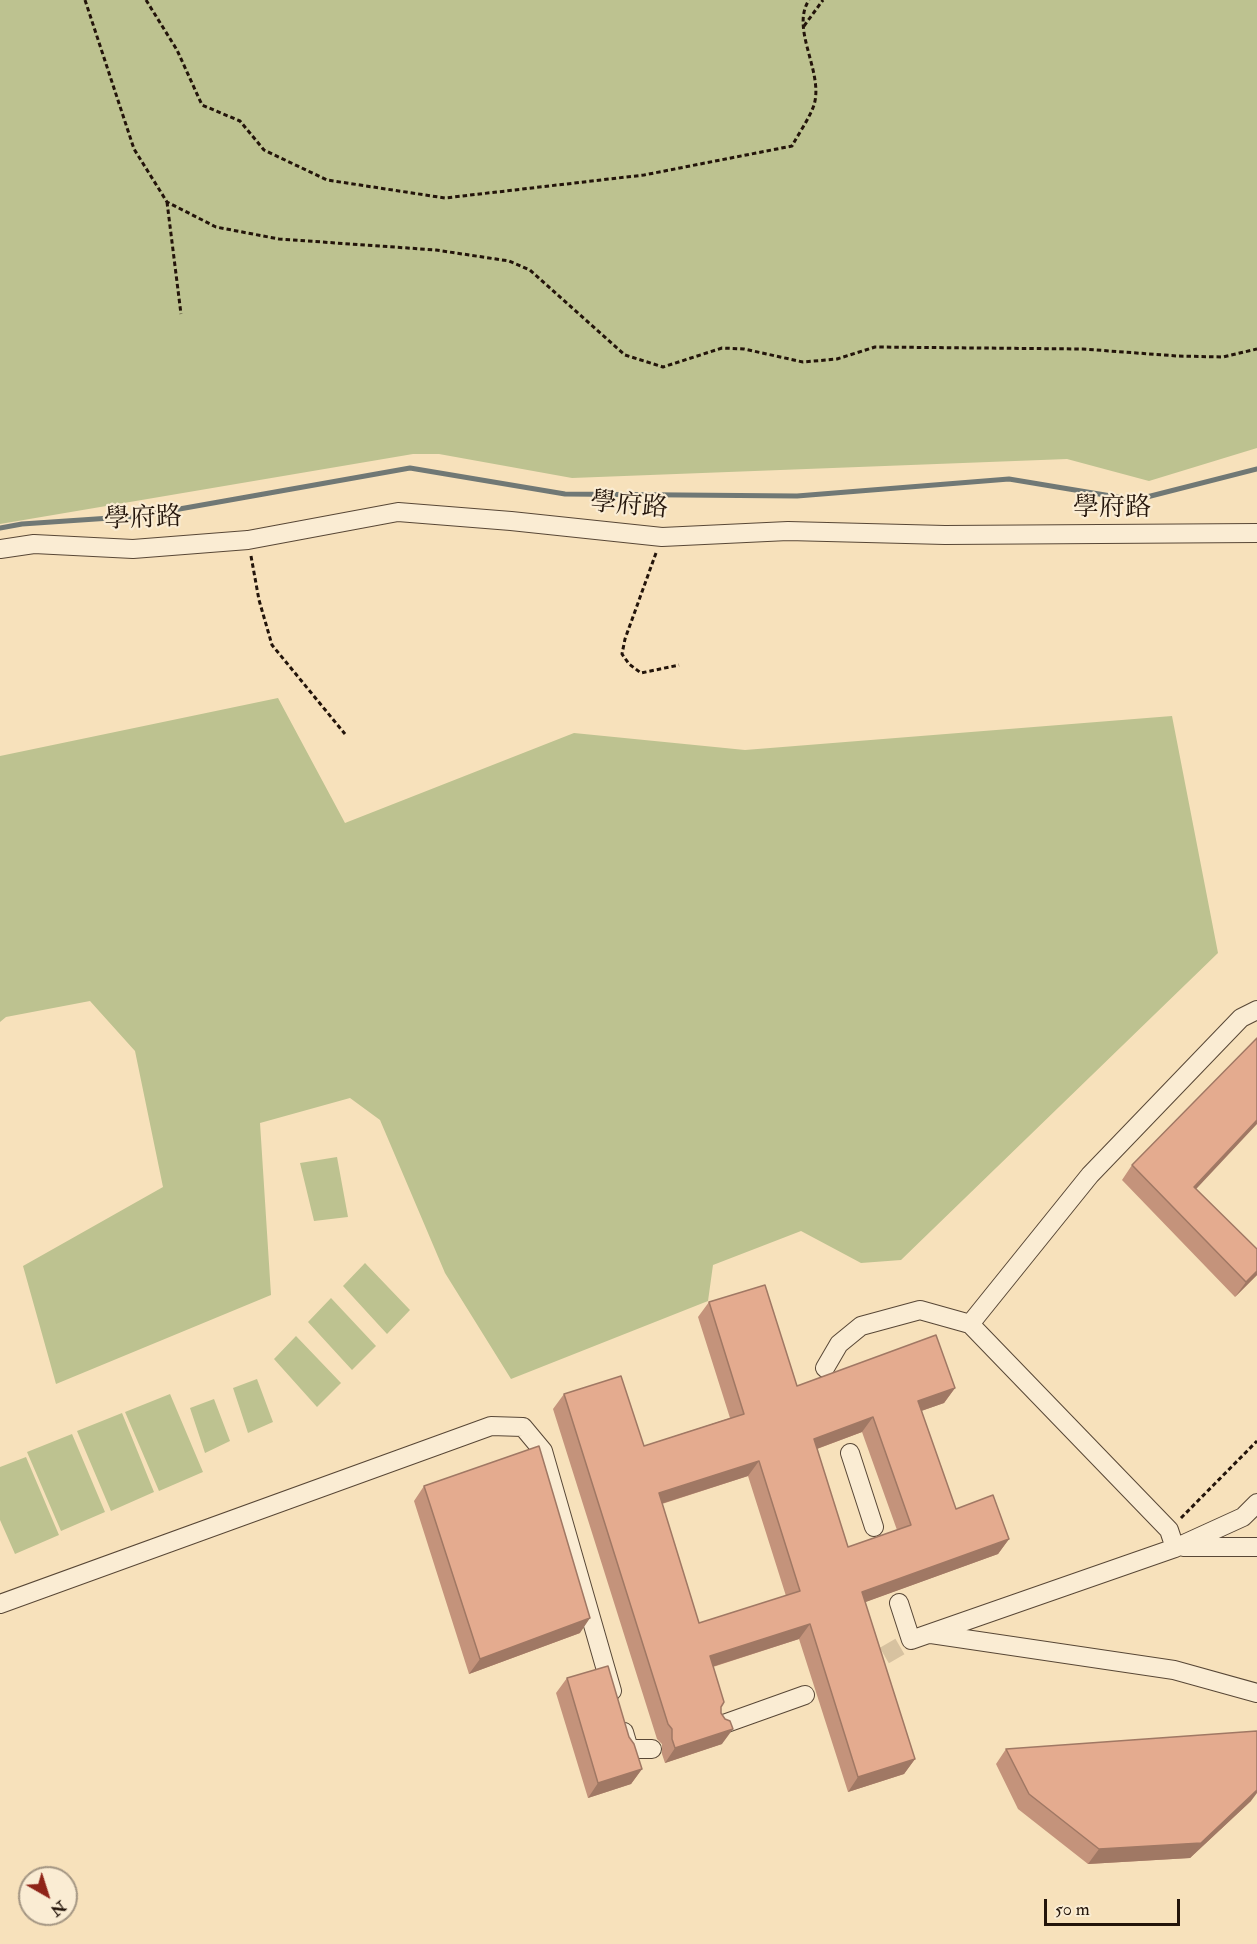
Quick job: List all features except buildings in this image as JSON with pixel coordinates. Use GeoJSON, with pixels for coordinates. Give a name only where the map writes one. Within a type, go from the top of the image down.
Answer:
{"type":"FeatureCollection","features":[{"type":"Feature","properties":{"kind":"street","name":"學府路"},"geometry":{"type":"LineString","coordinates":[[0,549],[34,544],[133,549],[248,540],[398,512],[662,537],[788,531],[945,535],[1257,534]]}},
{"type":"Feature","properties":{"kind":"street"},"geometry":{"type":"LineString","coordinates":[[970,1324],[1090,1175],[1241,1018],[1257,1010]]}},
{"type":"Feature","properties":{"kind":"street"},"geometry":{"type":"LineString","coordinates":[[825,1368],[839,1344],[861,1326],[920,1310],[970,1324],[1169,1530],[1175,1548]]}},
{"type":"Feature","properties":{"kind":"street"},"geometry":{"type":"LineString","coordinates":[[0,1604],[25,1593],[191,1536],[491,1426],[523,1427],[543,1451],[629,1749],[652,1749]]}},
{"type":"Feature","properties":{"kind":"street"},"geometry":{"type":"LineString","coordinates":[[850,1452],[874,1527]]}},
{"type":"Feature","properties":{"kind":"street"},"geometry":{"type":"LineString","coordinates":[[899,1603],[911,1640],[1175,1548],[1243,1516],[1257,1503]]}},
{"type":"Feature","properties":{"kind":"street"},"geometry":{"type":"LineString","coordinates":[[1175,1548],[1257,1546]]}},
{"type":"Feature","properties":{"kind":"street"},"geometry":{"type":"LineString","coordinates":[[927,1633],[1174,1670],[1257,1693]]}},
{"type":"Feature","properties":{"kind":"street"},"geometry":{"type":"LineString","coordinates":[[721,1725],[805,1695]]}},
{"type":"Feature","properties":{"kind":"path"},"geometry":{"type":"LineString","coordinates":[[85,0],[134,149],[167,202],[181,314]]}},
{"type":"Feature","properties":{"kind":"path"},"geometry":{"type":"LineString","coordinates":[[146,0],[177,50],[202,105],[240,121],[264,150],[327,180],[445,198],[644,175],[792,146],[814,104],[815,82],[803,27],[808,0]]}},
{"type":"Feature","properties":{"kind":"path"},"geometry":{"type":"LineString","coordinates":[[803,27],[823,0]]}},
{"type":"Feature","properties":{"kind":"path"},"geometry":{"type":"LineString","coordinates":[[167,202],[216,227],[279,239],[436,250],[509,261],[530,270],[625,355],[663,368],[722,348],[744,349],[803,362],[837,359],[875,347],[1083,349],[1223,357],[1257,349]]}},
{"type":"Feature","properties":{"kind":"path"},"geometry":{"type":"LineString","coordinates":[[662,537],[625,639],[622,654],[629,664],[641,673],[679,665]]}},
{"type":"Feature","properties":{"kind":"path"},"geometry":{"type":"LineString","coordinates":[[248,540],[259,600],[272,645],[345,734]]}},
{"type":"Feature","properties":{"kind":"path"},"geometry":{"type":"LineString","coordinates":[[1169,1530],[1257,1441]]}},
{"type":"Feature","properties":{"kind":"green space"},"geometry":{"type":"Polygon","coordinates":[[[0,0],[1257,0],[1257,448],[1149,481],[1067,459],[572,478],[439,454],[413,454],[0,524],[0,0]]]}},
{"type":"Feature","properties":{"kind":"green space"},"geometry":{"type":"Polygon","coordinates":[[[278,698],[345,823],[574,733],[745,750],[1172,716],[1218,953],[901,1260],[861,1263],[801,1231],[713,1265],[708,1301],[511,1379],[445,1273],[380,1120],[350,1098],[260,1123],[271,1295],[56,1384],[23,1266],[163,1187],[135,1051],[90,1001],[6,1017],[0,1022],[0,756],[278,698]]]}},
{"type":"Feature","properties":{"kind":"green space"},"geometry":{"type":"Polygon","coordinates":[[[337,1157],[348,1217],[314,1221],[300,1163],[337,1157]]]}},
{"type":"Feature","properties":{"kind":"green space"},"geometry":{"type":"Polygon","coordinates":[[[365,1263],[410,1310],[387,1334],[343,1286],[365,1263]]]}},
{"type":"Feature","properties":{"kind":"green space"},"geometry":{"type":"Polygon","coordinates":[[[331,1298],[376,1346],[352,1370],[308,1322],[331,1298]]]}},
{"type":"Feature","properties":{"kind":"green space"},"geometry":{"type":"Polygon","coordinates":[[[296,1336],[341,1383],[317,1407],[274,1359],[296,1336]]]}},
{"type":"Feature","properties":{"kind":"green space"},"geometry":{"type":"Polygon","coordinates":[[[257,1379],[273,1422],[248,1433],[233,1388],[257,1379]]]}},
{"type":"Feature","properties":{"kind":"green space"},"geometry":{"type":"Polygon","coordinates":[[[170,1394],[203,1472],[159,1491],[125,1412],[170,1394]]]}},
{"type":"Feature","properties":{"kind":"green space"},"geometry":{"type":"Polygon","coordinates":[[[214,1399],[230,1441],[205,1453],[190,1408],[214,1399]]]}},
{"type":"Feature","properties":{"kind":"green space"},"geometry":{"type":"Polygon","coordinates":[[[122,1413],[154,1492],[111,1511],[77,1431],[122,1413]]]}},
{"type":"Feature","properties":{"kind":"green space"},"geometry":{"type":"Polygon","coordinates":[[[72,1434],[105,1512],[61,1531],[27,1452],[72,1434]]]}},
{"type":"Feature","properties":{"kind":"green space"},"geometry":{"type":"Polygon","coordinates":[[[26,1457],[59,1535],[15,1554],[0,1520],[0,1467],[26,1457]]]}},
{"type":"Feature","properties":{"kind":"waterway"},"geometry":{"type":"LineString","coordinates":[[0,528],[22,524],[140,516],[410,468],[565,494],[797,496],[1009,479],[1135,500],[1257,469]]}},
{"type":"Feature","properties":{"kind":"tunnel"},"geometry":{"type":"LineString","coordinates":[[861,1669],[911,1640]]}}]}
